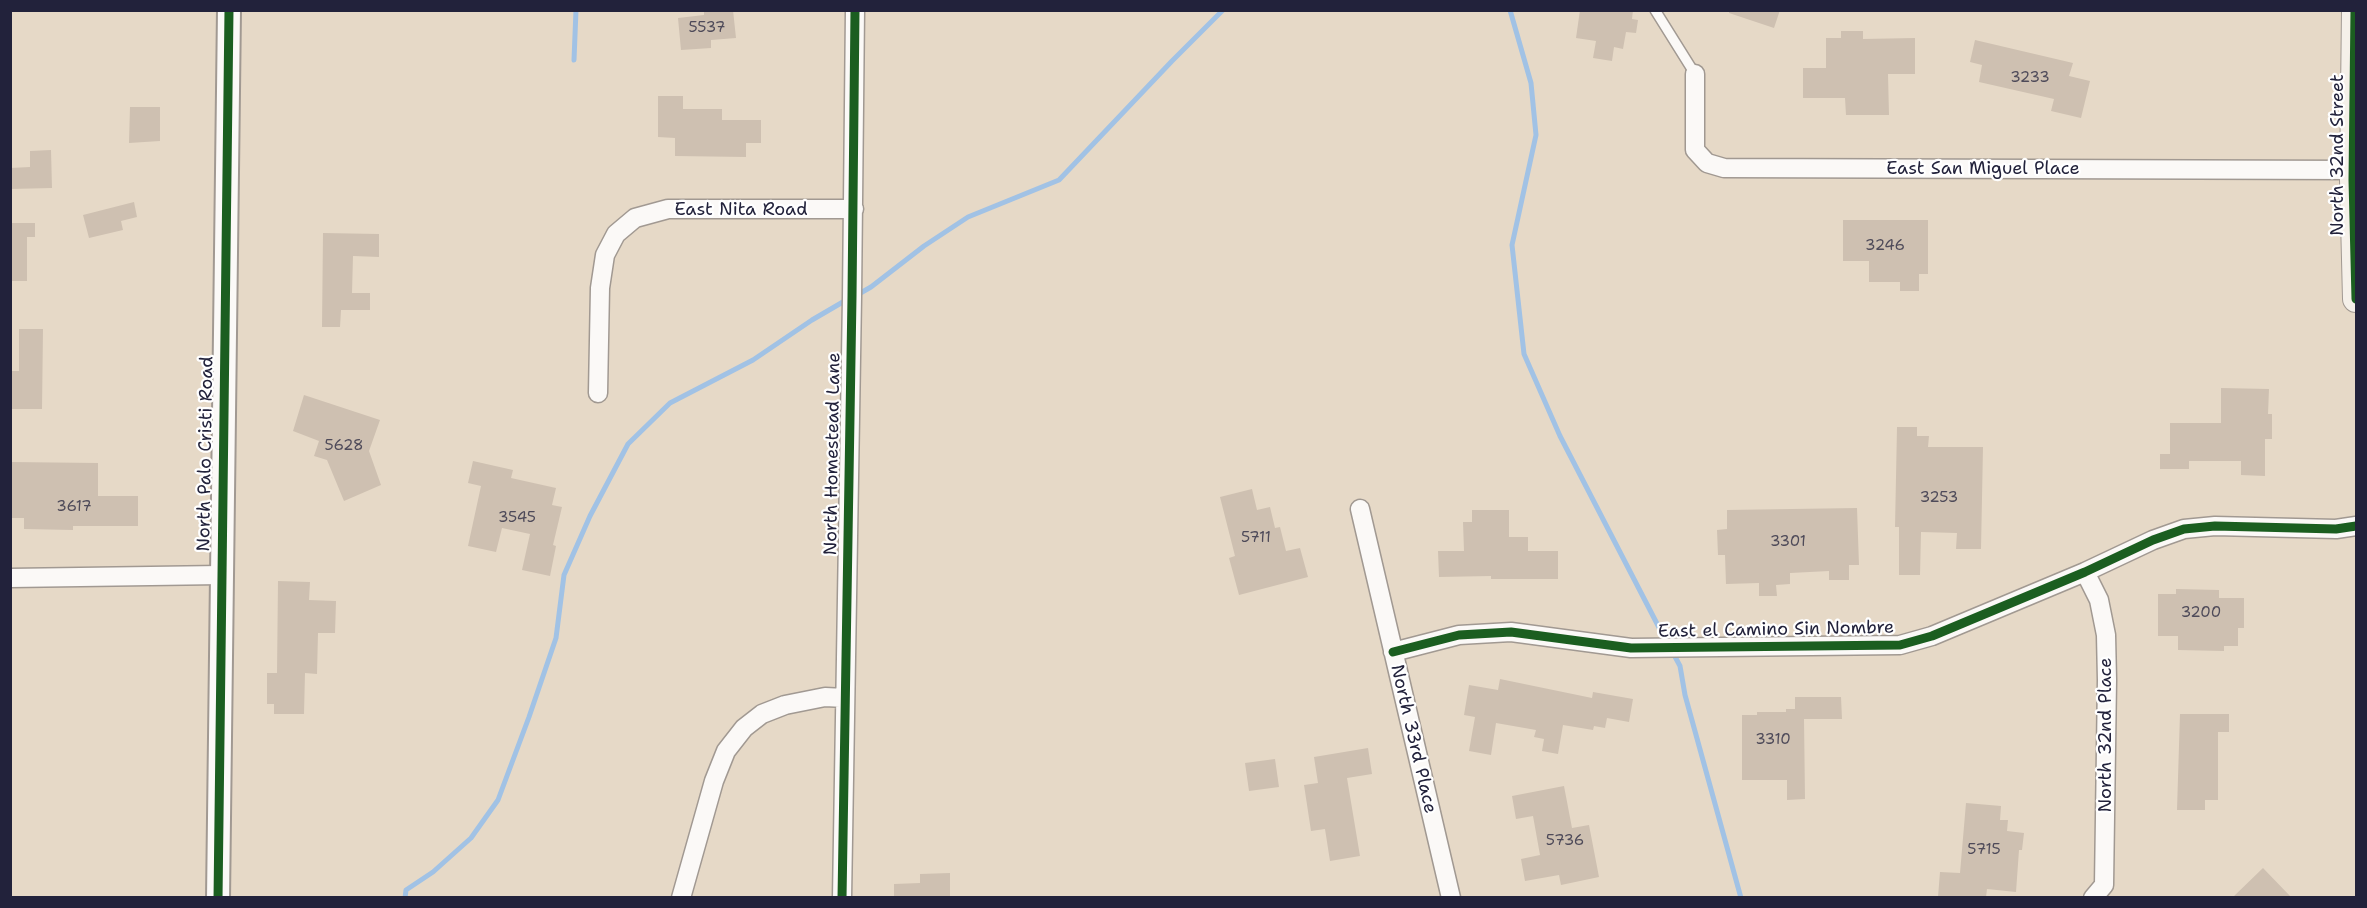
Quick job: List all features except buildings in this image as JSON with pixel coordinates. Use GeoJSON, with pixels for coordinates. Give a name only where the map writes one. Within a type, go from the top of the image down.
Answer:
{"type":"FeatureCollection","features":[{"type":"Feature","properties":{"kind":"main road","name":"North 32nd Street"},"geometry":{"type":"LineString","coordinates":[[2355,10],[2353,170],[2356,299]]}},
{"type":"Feature","properties":{"kind":"street","name":"North Palo Cristi Road"},"geometry":{"type":"LineString","coordinates":[[218,897],[229,10]]}},
{"type":"Feature","properties":{"kind":"street","name":"North Homestead Lane"},"geometry":{"type":"LineString","coordinates":[[842,897],[854,209],[855,10]]}},
{"type":"Feature","properties":{"kind":"street","name":"East San Miguel Place"},"geometry":{"type":"LineString","coordinates":[[1695,74],[1695,150],[1707,163],[1724,168],[2353,170]]}},
{"type":"Feature","properties":{"kind":"street","name":"East Nita Road"},"geometry":{"type":"LineString","coordinates":[[598,393],[600,288],[605,255],[616,234],[635,218],[668,209],[854,209]]}},
{"type":"Feature","properties":{"kind":"street","name":"North 33rd Place"},"geometry":{"type":"LineString","coordinates":[[1360,509],[1451,897]]}},
{"type":"Feature","properties":{"kind":"street","name":"East el Camino Sin Nombre"},"geometry":{"type":"LineString","coordinates":[[1393,652],[1458,636],[1511,632],[1607,647],[1661,649],[1899,645],[1932,636],[2085,572],[2153,540],[2184,529],[2215,526],[2336,529],[2356,526]]}},
{"type":"Feature","properties":{"kind":"street","name":"North 32nd Place"},"geometry":{"type":"LineString","coordinates":[[2085,572],[2099,600],[2106,636],[2104,885],[2093,897]]}},
{"type":"Feature","properties":{"kind":"street"},"geometry":{"type":"LineString","coordinates":[[10,578],[221,575]]}},
{"type":"Feature","properties":{"kind":"street"},"geometry":{"type":"LineString","coordinates":[[681,897],[714,781],[726,751],[744,728],[762,714],[785,705],[825,697],[845,698]]}},
{"type":"Feature","properties":{"kind":"lane"},"geometry":{"type":"LineString","coordinates":[[1655,10],[1695,74]]}},
{"type":"Feature","properties":{"kind":"waterway"},"geometry":{"type":"LineString","coordinates":[[574,60],[576,10]]}},
{"type":"Feature","properties":{"kind":"waterway"},"geometry":{"type":"LineString","coordinates":[[857,295],[968,217],[1059,180],[1223,10]]}},
{"type":"Feature","properties":{"kind":"waterway"},"geometry":{"type":"LineString","coordinates":[[1510,10],[1531,83],[1536,135],[1512,245],[1524,354],[1560,436],[1667,643]]}},
{"type":"Feature","properties":{"kind":"waterway"},"geometry":{"type":"LineString","coordinates":[[405,898],[406,890],[433,872],[471,838],[498,800],[556,638],[564,575],[590,516],[628,444],[670,403],[753,360],[848,299]]}},
{"type":"Feature","properties":{"kind":"waterway"},"geometry":{"type":"LineString","coordinates":[[1672,651],[1680,666],[1685,695],[1741,898]]}},
{"type":"Feature","properties":{"kind":"cycle path"},"geometry":{"type":"LineString","coordinates":[[218,898],[229,10]]}},
{"type":"Feature","properties":{"kind":"cycle path"},"geometry":{"type":"LineString","coordinates":[[842,898],[855,10]]}},
{"type":"Feature","properties":{"kind":"cycle path"},"geometry":{"type":"LineString","coordinates":[[2355,10],[2353,180],[2356,299]]}},
{"type":"Feature","properties":{"kind":"cycle path"},"geometry":{"type":"LineString","coordinates":[[1393,652],[1459,635],[1511,632],[1631,648],[1900,645],[1932,636],[2085,572],[2153,540],[2184,529],[2215,526],[2336,529],[2356,526]]}}]}
